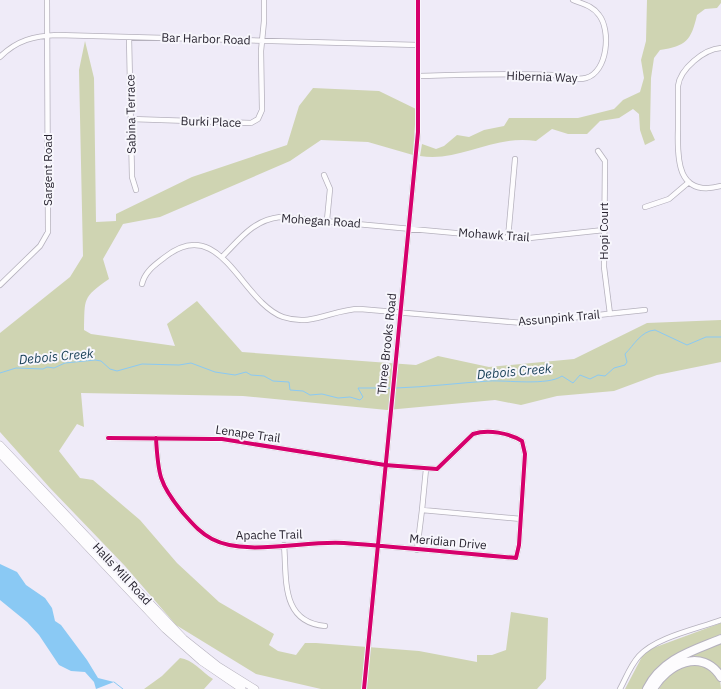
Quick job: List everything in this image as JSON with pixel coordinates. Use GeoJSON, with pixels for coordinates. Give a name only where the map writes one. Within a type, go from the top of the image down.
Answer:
{"type":"FeatureCollection","features":[{"type":"Feature","properties":{"kind":"highway"},"geometry":{"type":"LineString","coordinates":[[647,689],[656,674],[673,660],[721,639]]}},
{"type":"Feature","properties":{"kind":"highway"},"geometry":{"type":"LineString","coordinates":[[653,689],[659,680],[670,669],[687,661],[696,661],[708,664],[714,668],[721,677]]}},
{"type":"Feature","properties":{"kind":"main road","name":"Halls Mill Road"},"geometry":{"type":"LineString","coordinates":[[0,445],[184,639],[218,666],[255,689]]}},
{"type":"Feature","properties":{"kind":"main road","name":"Halls Mill Road"},"geometry":{"type":"LineString","coordinates":[[0,454],[165,629],[201,661],[242,689]]}},
{"type":"Feature","properties":{"kind":"street","name":"Sargent Road"},"geometry":{"type":"LineString","coordinates":[[0,285],[40,246],[48,232],[47,0]]}},
{"type":"Feature","properties":{"kind":"street"},"geometry":{"type":"LineString","coordinates":[[262,40],[264,0]]}},
{"type":"Feature","properties":{"kind":"street","name":"Three Brooks Road"},"geometry":{"type":"LineString","coordinates":[[364,689],[419,118],[418,0]]}},
{"type":"Feature","properties":{"kind":"street","name":"Hibernia Way"},"geometry":{"type":"LineString","coordinates":[[418,76],[552,75],[577,79],[589,77],[598,71],[604,59],[604,26],[601,17],[594,9],[574,0]]}},
{"type":"Feature","properties":{"kind":"street","name":"Bar Harbor Road"},"geometry":{"type":"LineString","coordinates":[[0,57],[12,47],[25,40],[48,36],[262,40],[418,46]]}},
{"type":"Feature","properties":{"kind":"street","name":"Sabina Terrace"},"geometry":{"type":"LineString","coordinates":[[130,37],[132,176],[136,190]]}},
{"type":"Feature","properties":{"kind":"street","name":"Burki Place"},"geometry":{"type":"LineString","coordinates":[[131,119],[251,123],[256,121],[262,113],[262,40]]}},
{"type":"Feature","properties":{"kind":"street"},"geometry":{"type":"LineString","coordinates":[[721,48],[710,51],[697,60],[684,72],[678,82],[678,161],[682,173],[689,182],[705,188],[721,186]]}},
{"type":"Feature","properties":{"kind":"street","name":"Hopi Court"},"geometry":{"type":"LineString","coordinates":[[598,151],[605,161],[605,280],[610,314]]}},
{"type":"Feature","properties":{"kind":"street"},"geometry":{"type":"LineString","coordinates":[[508,238],[516,159]]}},
{"type":"Feature","properties":{"kind":"street"},"geometry":{"type":"LineString","coordinates":[[324,175],[330,189],[327,220]]}},
{"type":"Feature","properties":{"kind":"street"},"geometry":{"type":"LineString","coordinates":[[645,207],[670,199],[689,182]]}},
{"type":"Feature","properties":{"kind":"street","name":"Mohegan Road"},"geometry":{"type":"LineString","coordinates":[[222,256],[246,232],[263,221],[280,217],[327,220],[408,229]]}},
{"type":"Feature","properties":{"kind":"street","name":"Mohawk Trail"},"geometry":{"type":"LineString","coordinates":[[408,229],[508,238],[534,238],[604,230]]}},
{"type":"Feature","properties":{"kind":"street"},"geometry":{"type":"LineString","coordinates":[[142,284],[149,270],[170,253],[179,249],[201,247],[222,256]]}},
{"type":"Feature","properties":{"kind":"street","name":"Assunpink Trail"},"geometry":{"type":"LineString","coordinates":[[222,256],[261,303],[274,313],[299,320],[311,320],[353,309],[523,323],[645,310]]}},
{"type":"Feature","properties":{"kind":"street"},"geometry":{"type":"LineString","coordinates":[[417,550],[426,469],[437,469],[443,465],[473,434],[479,432],[511,435],[522,441],[525,454],[521,519],[422,510]]}},
{"type":"Feature","properties":{"kind":"street","name":"Lenape Trail"},"geometry":{"type":"LineString","coordinates":[[108,438],[222,439],[385,465],[426,469]]}},
{"type":"Feature","properties":{"kind":"street","name":"Apache Trail"},"geometry":{"type":"LineString","coordinates":[[156,438],[157,465],[163,485],[174,502],[200,532],[215,541],[233,546],[342,543],[378,546]]}},
{"type":"Feature","properties":{"kind":"street","name":"Meridian Drive"},"geometry":{"type":"LineString","coordinates":[[378,546],[516,558],[519,545],[521,519]]}},
{"type":"Feature","properties":{"kind":"street"},"geometry":{"type":"LineString","coordinates":[[284,545],[286,589],[291,604],[298,613],[310,623],[326,626]]}},
{"type":"Feature","properties":{"kind":"street"},"geometry":{"type":"LineString","coordinates":[[620,689],[635,661],[647,648],[721,620]]}},
{"type":"Feature","properties":{"kind":"green space"},"geometry":{"type":"Polygon","coordinates":[[[647,0],[721,0],[721,3],[717,8],[705,9],[697,15],[690,36],[686,41],[682,44],[660,50],[654,58],[651,78],[650,129],[655,140],[645,145],[640,130],[639,114],[633,109],[619,118],[600,121],[587,134],[568,134],[552,129],[536,141],[506,141],[448,156],[420,156],[422,144],[436,149],[444,146],[457,135],[469,137],[484,130],[504,126],[509,118],[578,118],[614,109],[623,100],[640,92],[644,78],[641,60],[646,41],[647,0]]]}},
{"type":"Feature","properties":{"kind":"green space"},"geometry":{"type":"Polygon","coordinates":[[[85,41],[94,78],[96,222],[116,221],[116,214],[192,177],[287,145],[299,106],[313,88],[379,91],[416,109],[413,155],[368,142],[321,140],[290,161],[160,217],[123,224],[103,259],[109,279],[89,295],[85,305],[84,330],[91,334],[175,346],[167,324],[197,301],[242,352],[416,365],[438,356],[489,367],[574,359],[647,323],[721,320],[721,362],[657,375],[614,391],[557,396],[521,405],[495,400],[387,410],[243,396],[81,393],[84,427],[77,424],[59,451],[80,478],[93,480],[140,520],[177,563],[219,602],[274,634],[269,645],[278,651],[296,655],[305,643],[316,643],[419,651],[477,662],[477,655],[492,655],[506,650],[511,612],[548,618],[546,679],[537,689],[321,689],[256,674],[176,625],[125,566],[50,488],[0,432],[0,333],[70,277],[83,256],[79,70],[85,41]]]}},
{"type":"Feature","properties":{"kind":"green space"},"geometry":{"type":"Polygon","coordinates":[[[721,623],[721,634],[687,649],[666,661],[649,678],[643,689],[625,689],[645,651],[721,623]]]}},
{"type":"Feature","properties":{"kind":"green space"},"geometry":{"type":"Polygon","coordinates":[[[721,642],[721,669],[704,658],[689,655],[721,642]]]}},
{"type":"Feature","properties":{"kind":"green space"},"geometry":{"type":"Polygon","coordinates":[[[180,658],[193,663],[213,679],[204,689],[144,689],[162,676],[180,658]]]}},
{"type":"Feature","properties":{"kind":"green space"},"geometry":{"type":"Polygon","coordinates":[[[689,664],[701,666],[715,673],[720,682],[721,689],[659,689],[668,675],[689,664]]]}},
{"type":"Feature","properties":{"kind":"water"},"geometry":{"type":"Polygon","coordinates":[[[0,564],[17,572],[26,585],[45,598],[52,608],[55,621],[61,625],[87,660],[98,678],[114,682],[96,689],[94,682],[85,672],[71,671],[59,665],[39,635],[27,622],[0,600],[0,564]]]}},
{"type":"Feature","properties":{"kind":"waterway","name":"Debois Creek"},"geometry":{"type":"LineString","coordinates":[[396,388],[489,381],[537,382],[556,379],[562,376],[573,383],[580,375],[590,379],[598,375],[605,376],[614,368],[625,365],[627,362],[625,354],[638,339],[650,331],[655,330],[687,345],[706,337],[721,337]]}},
{"type":"Feature","properties":{"kind":"waterway","name":"Debois Creek"},"geometry":{"type":"LineString","coordinates":[[0,373],[16,368],[54,368],[65,363],[95,360],[101,361],[110,369],[117,371],[142,364],[179,365],[191,363],[215,372],[235,375],[246,372],[251,375],[264,376],[273,381],[289,382],[290,390],[303,391],[310,395],[322,394],[338,398],[350,397],[360,400],[363,397],[358,388],[390,388]]}},
{"type":"Feature","properties":{"kind":"waterway"},"geometry":{"type":"LineString","coordinates":[[114,682],[123,689]]}},
{"type":"Feature","properties":{"kind":"cycle path"},"geometry":{"type":"LineString","coordinates":[[364,689],[418,132],[418,0]]}},
{"type":"Feature","properties":{"kind":"cycle path"},"geometry":{"type":"LineString","coordinates":[[108,438],[214,439],[222,439],[385,465],[437,469],[473,434],[485,432],[505,434],[522,441],[525,454],[519,545],[516,558],[344,543],[276,547],[241,547],[226,544],[212,539],[200,531],[183,513],[169,494],[164,486],[159,470],[158,461],[157,450],[156,438]]}}]}
